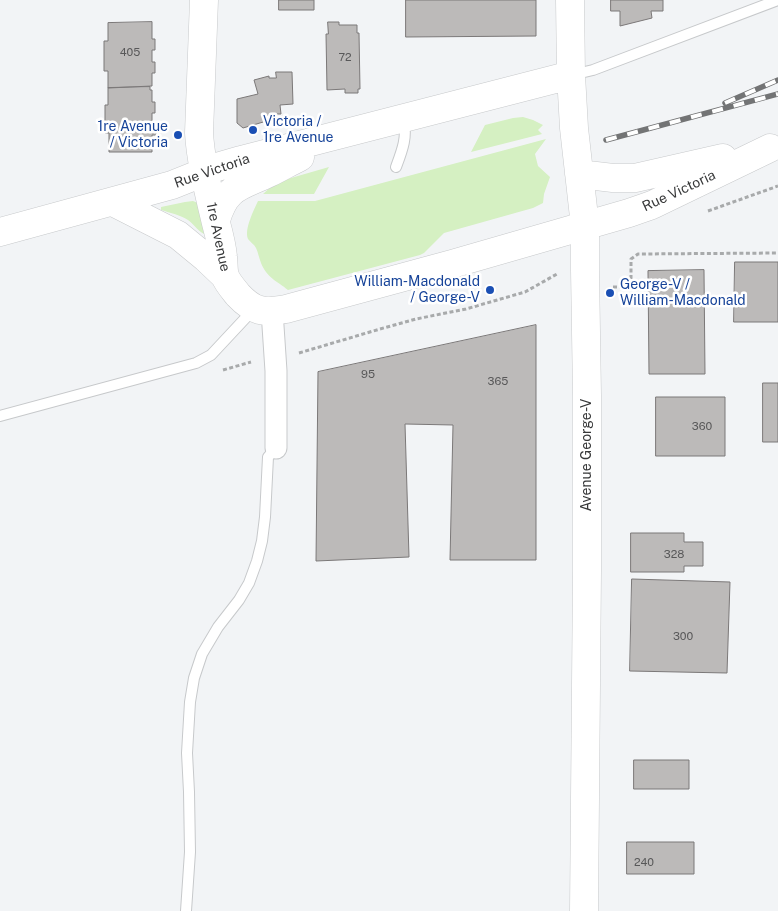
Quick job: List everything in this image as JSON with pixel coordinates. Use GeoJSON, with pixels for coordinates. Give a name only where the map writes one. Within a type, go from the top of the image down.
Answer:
{"type":"FeatureCollection","features":[{"type":"Feature","properties":{"kind":"main road","name":"1re Avenue"},"geometry":{"type":"LineString","coordinates":[[204,0],[199,133],[204,172],[221,244],[225,276],[235,292],[245,302],[263,310]]}},
{"type":"Feature","properties":{"kind":"main road","name":"Avenue George-V"},"geometry":{"type":"LineString","coordinates":[[570,0],[574,128],[586,226],[584,270],[587,395],[587,581],[584,911]]}},
{"type":"Feature","properties":{"kind":"main road","name":"Rue Victoria"},"geometry":{"type":"LineString","coordinates":[[0,232],[172,185],[217,167],[241,160],[571,75]]}},
{"type":"Feature","properties":{"kind":"main road"},"geometry":{"type":"LineString","coordinates":[[216,220],[224,201],[238,187],[268,174],[342,135]]}},
{"type":"Feature","properties":{"kind":"main road","name":"Rue Victoria"},"geometry":{"type":"LineString","coordinates":[[579,174],[613,178],[635,178],[774,147]]}},
{"type":"Feature","properties":{"kind":"main road","name":"Rue Victoria"},"geometry":{"type":"LineString","coordinates":[[263,310],[452,264],[652,205],[774,147]]}},
{"type":"Feature","properties":{"kind":"main road"},"geometry":{"type":"LineString","coordinates":[[113,202],[178,235],[225,276]]}},
{"type":"Feature","properties":{"kind":"street"},"geometry":{"type":"LineString","coordinates":[[263,310],[276,370],[276,448]]}},
{"type":"Feature","properties":{"kind":"lane"},"geometry":{"type":"LineString","coordinates":[[571,75],[593,70],[778,0]]}},
{"type":"Feature","properties":{"kind":"lane"},"geometry":{"type":"LineString","coordinates":[[396,167],[404,147],[403,119]]}},
{"type":"Feature","properties":{"kind":"lane"},"geometry":{"type":"LineString","coordinates":[[0,416],[196,363],[211,355],[263,310]]}},
{"type":"Feature","properties":{"kind":"lane"},"geometry":{"type":"LineString","coordinates":[[186,911],[190,852],[187,753],[190,702],[194,678],[202,654],[218,627],[239,600],[255,568],[262,541],[265,517],[268,457],[276,448]]}},
{"type":"Feature","properties":{"kind":"path"},"geometry":{"type":"LineString","coordinates":[[610,287],[631,287],[631,259],[638,254],[778,253]]}},
{"type":"Feature","properties":{"kind":"path"},"geometry":{"type":"LineString","coordinates":[[299,354],[416,319],[466,310],[525,292],[542,282]]}},
{"type":"Feature","properties":{"kind":"green space"},"geometry":{"type":"Polygon","coordinates":[[[523,117],[543,125],[538,130],[542,134],[471,152],[485,125],[523,117]]]}},
{"type":"Feature","properties":{"kind":"green space"},"geometry":{"type":"Polygon","coordinates":[[[546,139],[535,154],[538,166],[550,177],[543,203],[533,208],[444,233],[420,255],[288,290],[266,272],[256,248],[248,239],[248,225],[258,201],[315,201],[546,139]]]}},
{"type":"Feature","properties":{"kind":"green space"},"geometry":{"type":"Polygon","coordinates":[[[329,167],[314,194],[263,194],[273,185],[284,180],[329,167]]]}},
{"type":"Feature","properties":{"kind":"green space"},"geometry":{"type":"Polygon","coordinates":[[[193,201],[198,203],[207,235],[185,218],[161,210],[161,207],[193,201]]]}},
{"type":"Feature","properties":{"kind":"building"},"geometry":{"type":"Polygon","coordinates":[[[279,0],[314,0],[314,10],[279,10],[279,0]]]}},
{"type":"Feature","properties":{"kind":"building"},"geometry":{"type":"Polygon","coordinates":[[[406,0],[536,0],[536,36],[406,37],[406,0]]]}},
{"type":"Feature","properties":{"kind":"building"},"geometry":{"type":"Polygon","coordinates":[[[611,0],[663,0],[663,11],[651,11],[652,18],[620,26],[620,11],[611,11],[611,0]]]}},
{"type":"Feature","properties":{"kind":"building"},"geometry":{"type":"Polygon","coordinates":[[[152,22],[152,39],[155,39],[155,50],[152,50],[152,62],[155,62],[155,73],[152,73],[152,86],[108,88],[108,71],[104,71],[104,41],[108,41],[108,23],[152,22]]]}},
{"type":"Feature","properties":{"kind":"building"},"geometry":{"type":"Polygon","coordinates":[[[328,22],[339,22],[339,25],[357,25],[357,33],[359,33],[360,89],[358,89],[358,93],[345,93],[345,89],[327,90],[326,34],[328,34],[328,22]]]}},
{"type":"Feature","properties":{"kind":"building"},"geometry":{"type":"Polygon","coordinates":[[[276,72],[292,72],[293,104],[280,105],[281,114],[270,114],[270,120],[243,128],[237,123],[237,99],[258,94],[254,80],[269,76],[269,78],[276,78],[276,72]]]}},
{"type":"Feature","properties":{"kind":"building"},"geometry":{"type":"Polygon","coordinates":[[[150,87],[150,90],[152,90],[152,102],[155,102],[155,113],[152,113],[152,125],[155,125],[156,135],[152,135],[152,152],[109,152],[109,133],[105,133],[105,105],[108,105],[108,88],[150,87]]]}},
{"type":"Feature","properties":{"kind":"building"},"geometry":{"type":"Polygon","coordinates":[[[735,262],[778,262],[778,322],[734,322],[735,262]]]}},
{"type":"Feature","properties":{"kind":"building"},"geometry":{"type":"Polygon","coordinates":[[[704,270],[705,374],[649,374],[648,271],[704,270]]]}},
{"type":"Feature","properties":{"kind":"building"},"geometry":{"type":"Polygon","coordinates":[[[536,325],[536,560],[450,560],[453,425],[405,424],[409,557],[316,561],[318,372],[536,325]]]}},
{"type":"Feature","properties":{"kind":"building"},"geometry":{"type":"Polygon","coordinates":[[[763,383],[778,383],[778,442],[763,442],[763,383]]]}},
{"type":"Feature","properties":{"kind":"building"},"geometry":{"type":"Polygon","coordinates":[[[656,397],[725,397],[725,456],[656,456],[656,397]]]}},
{"type":"Feature","properties":{"kind":"building"},"geometry":{"type":"Polygon","coordinates":[[[631,533],[684,533],[684,542],[703,542],[703,566],[684,566],[684,572],[631,572],[631,533]]]}},
{"type":"Feature","properties":{"kind":"building"},"geometry":{"type":"Polygon","coordinates":[[[632,579],[730,582],[727,673],[630,671],[632,579]]]}},
{"type":"Feature","properties":{"kind":"building"},"geometry":{"type":"Polygon","coordinates":[[[634,760],[689,760],[689,789],[634,789],[634,760]]]}},
{"type":"Feature","properties":{"kind":"building"},"geometry":{"type":"Polygon","coordinates":[[[627,842],[694,842],[694,874],[627,874],[627,842]]]}},
{"type":"Feature","properties":{"kind":"railway"},"geometry":{"type":"LineString","coordinates":[[725,103],[778,80]]}},
{"type":"Feature","properties":{"kind":"railway"},"geometry":{"type":"LineString","coordinates":[[606,140],[778,94]]}},
{"type":"Feature","properties":{"kind":"place","name":"Victoria / 1re Avenue"},"geometry":{"type":"Point","coordinates":[253,130]}},
{"type":"Feature","properties":{"kind":"place","name":"1re Avenue / Victoria"},"geometry":{"type":"Point","coordinates":[178,135]}},
{"type":"Feature","properties":{"kind":"place","name":"William-Macdonald / George-V"},"geometry":{"type":"Point","coordinates":[490,290]}},
{"type":"Feature","properties":{"kind":"place","name":"George-V / William-Macdonald"},"geometry":{"type":"Point","coordinates":[610,293]}}]}
